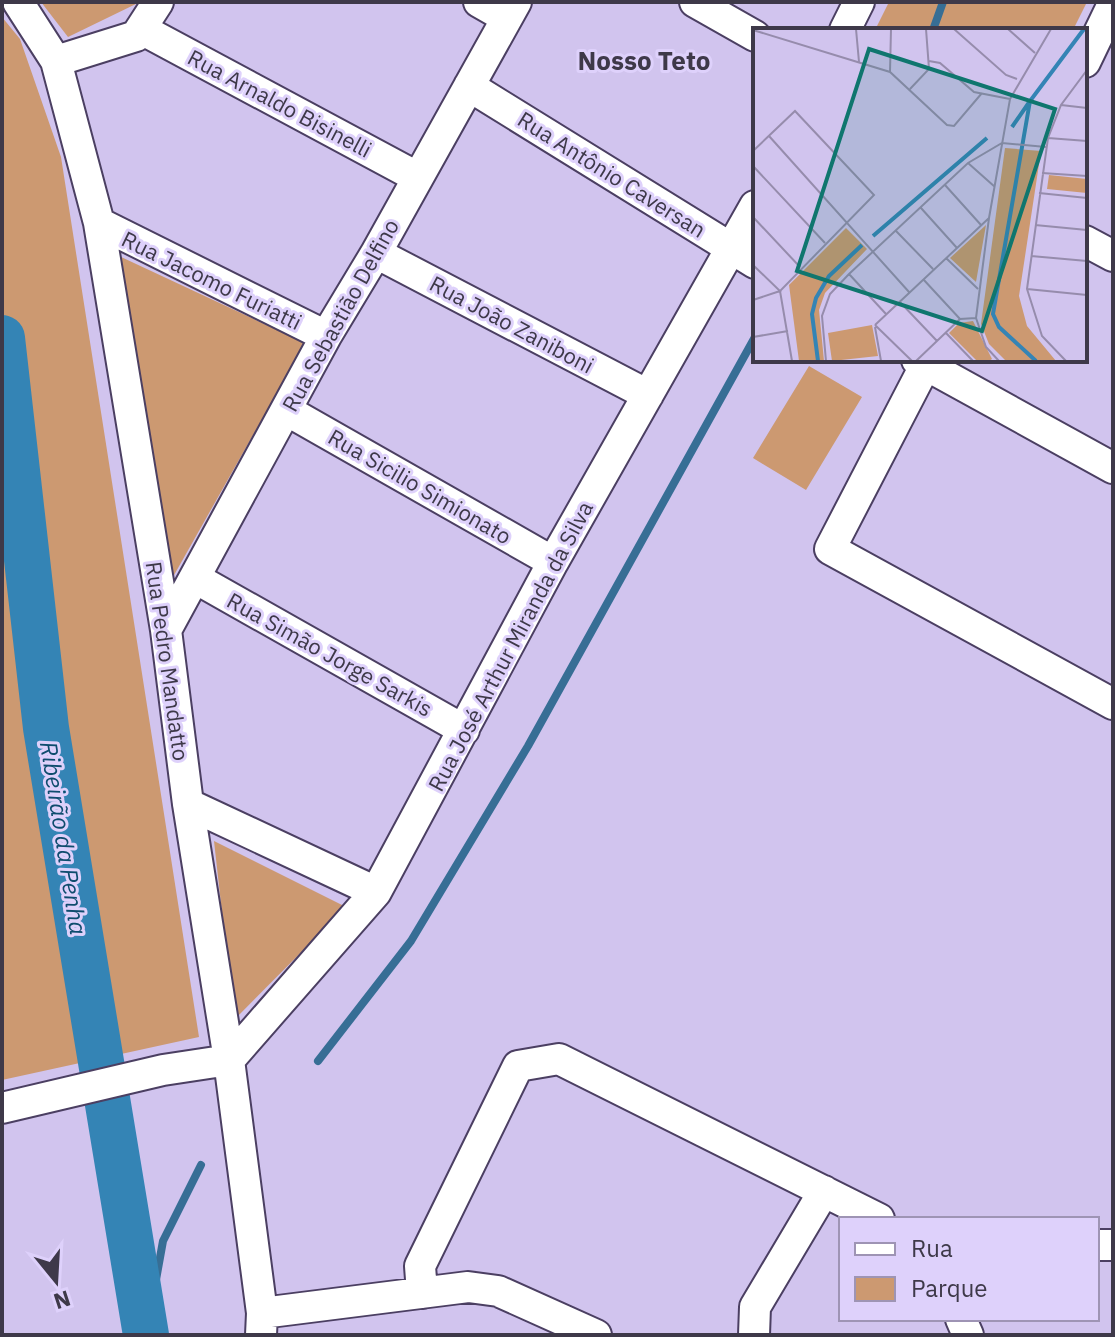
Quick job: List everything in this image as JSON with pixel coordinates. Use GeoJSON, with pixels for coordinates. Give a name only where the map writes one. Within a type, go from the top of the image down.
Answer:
{"type":"FeatureCollection","features":[{"type":"Feature","properties":{"kind":"street","name":"Rua Pedro Mandatto"},"geometry":{"type":"LineString","coordinates":[[18,2],[56,61],[99,223],[166,630],[188,804],[229,1060],[261,1324]]}},
{"type":"Feature","properties":{"kind":"street"},"geometry":{"type":"LineString","coordinates":[[56,61],[136,36],[143,30],[158,2]]}},
{"type":"Feature","properties":{"kind":"street"},"geometry":{"type":"LineString","coordinates":[[479,2],[512,10]]}},
{"type":"Feature","properties":{"kind":"street"},"geometry":{"type":"LineString","coordinates":[[695,2],[753,35]]}},
{"type":"Feature","properties":{"kind":"street"},"geometry":{"type":"LineString","coordinates":[[846,28],[859,2]]}},
{"type":"Feature","properties":{"kind":"street","name":"Rua Sebastião Delfino"},"geometry":{"type":"LineString","coordinates":[[166,630],[326,336],[512,10]]}},
{"type":"Feature","properties":{"kind":"street"},"geometry":{"type":"LineString","coordinates":[[1087,59],[1110,20]]}},
{"type":"Feature","properties":{"kind":"street","name":"Rua Arnaldo Bisinelli"},"geometry":{"type":"LineString","coordinates":[[143,30],[417,177]]}},
{"type":"Feature","properties":{"kind":"street","name":"Rua Antônio Caversan"},"geometry":{"type":"LineString","coordinates":[[469,86],[744,256]]}},
{"type":"Feature","properties":{"kind":"street","name":"Rua José Arthur Miranda da Silva"},"geometry":{"type":"LineString","coordinates":[[229,1060],[376,892],[553,562],[648,395],[744,256],[753,215]]}},
{"type":"Feature","properties":{"kind":"street","name":"Rua Jacomo Furiatti"},"geometry":{"type":"LineString","coordinates":[[99,223],[326,336]]}},
{"type":"Feature","properties":{"kind":"street"},"geometry":{"type":"LineString","coordinates":[[1087,242],[1113,256]]}},
{"type":"Feature","properties":{"kind":"street","name":"Rua João Zaniboni"},"geometry":{"type":"LineString","coordinates":[[376,253],[648,395]]}},
{"type":"Feature","properties":{"kind":"street"},"geometry":{"type":"LineString","coordinates":[[1113,468],[923,362],[830,549],[1113,704]]}},
{"type":"Feature","properties":{"kind":"street","name":"Rua Sicilio Simionato"},"geometry":{"type":"LineString","coordinates":[[286,410],[553,562]]}},
{"type":"Feature","properties":{"kind":"street","name":"Rua Simão Jorge Sarkis"},"geometry":{"type":"LineString","coordinates":[[195,578],[464,730]]}},
{"type":"Feature","properties":{"kind":"street"},"geometry":{"type":"LineString","coordinates":[[188,804],[376,892]]}},
{"type":"Feature","properties":{"kind":"street"},"geometry":{"type":"LineString","coordinates":[[422,1293],[420,1266],[518,1066],[531,1061],[559,1059],[875,1217]]}},
{"type":"Feature","properties":{"kind":"street"},"geometry":{"type":"LineString","coordinates":[[2,1108],[163,1070],[229,1060]]}},
{"type":"Feature","properties":{"kind":"street"},"geometry":{"type":"LineString","coordinates":[[754,1335],[755,1307],[824,1191]]}},
{"type":"Feature","properties":{"kind":"street"},"geometry":{"type":"LineString","coordinates":[[261,1324],[468,1287],[498,1291],[596,1335]]}},
{"type":"Feature","properties":{"kind":"green space"},"geometry":{"type":"Polygon","coordinates":[[[41,2],[140,2],[68,37],[41,2]]]}},
{"type":"Feature","properties":{"kind":"green space"},"geometry":{"type":"Polygon","coordinates":[[[889,2],[1087,2],[1074,28],[876,28],[889,2]]]}},
{"type":"Feature","properties":{"kind":"green space"},"geometry":{"type":"Polygon","coordinates":[[[2,17],[20,39],[61,157],[199,1037],[2,1080],[2,17]]]}},
{"type":"Feature","properties":{"kind":"green space"},"geometry":{"type":"Polygon","coordinates":[[[119,256],[305,343],[169,584],[119,256]]]}},
{"type":"Feature","properties":{"kind":"green space"},"geometry":{"type":"Polygon","coordinates":[[[809,366],[862,397],[806,490],[753,458],[809,366]]]}},
{"type":"Feature","properties":{"kind":"green space"},"geometry":{"type":"Polygon","coordinates":[[[214,841],[346,907],[234,1020],[214,841]]]}},
{"type":"Feature","properties":{"kind":"waterway"},"geometry":{"type":"LineString","coordinates":[[934,28],[943,2]]}},
{"type":"Feature","properties":{"kind":"waterway","name":"Ribeirão da Penha"},"geometry":{"type":"LineString","coordinates":[[2,338],[46,728],[146,1335]]}},
{"type":"Feature","properties":{"kind":"waterway"},"geometry":{"type":"LineString","coordinates":[[318,1061],[411,941],[528,746],[753,341]]}},
{"type":"Feature","properties":{"kind":"waterway"},"geometry":{"type":"LineString","coordinates":[[146,1335],[163,1241],[201,1165]]}},
{"type":"Feature","properties":{"kind":"district","name":"Nosso Teto"},"geometry":{"type":"Point","coordinates":[644,60]}}]}
